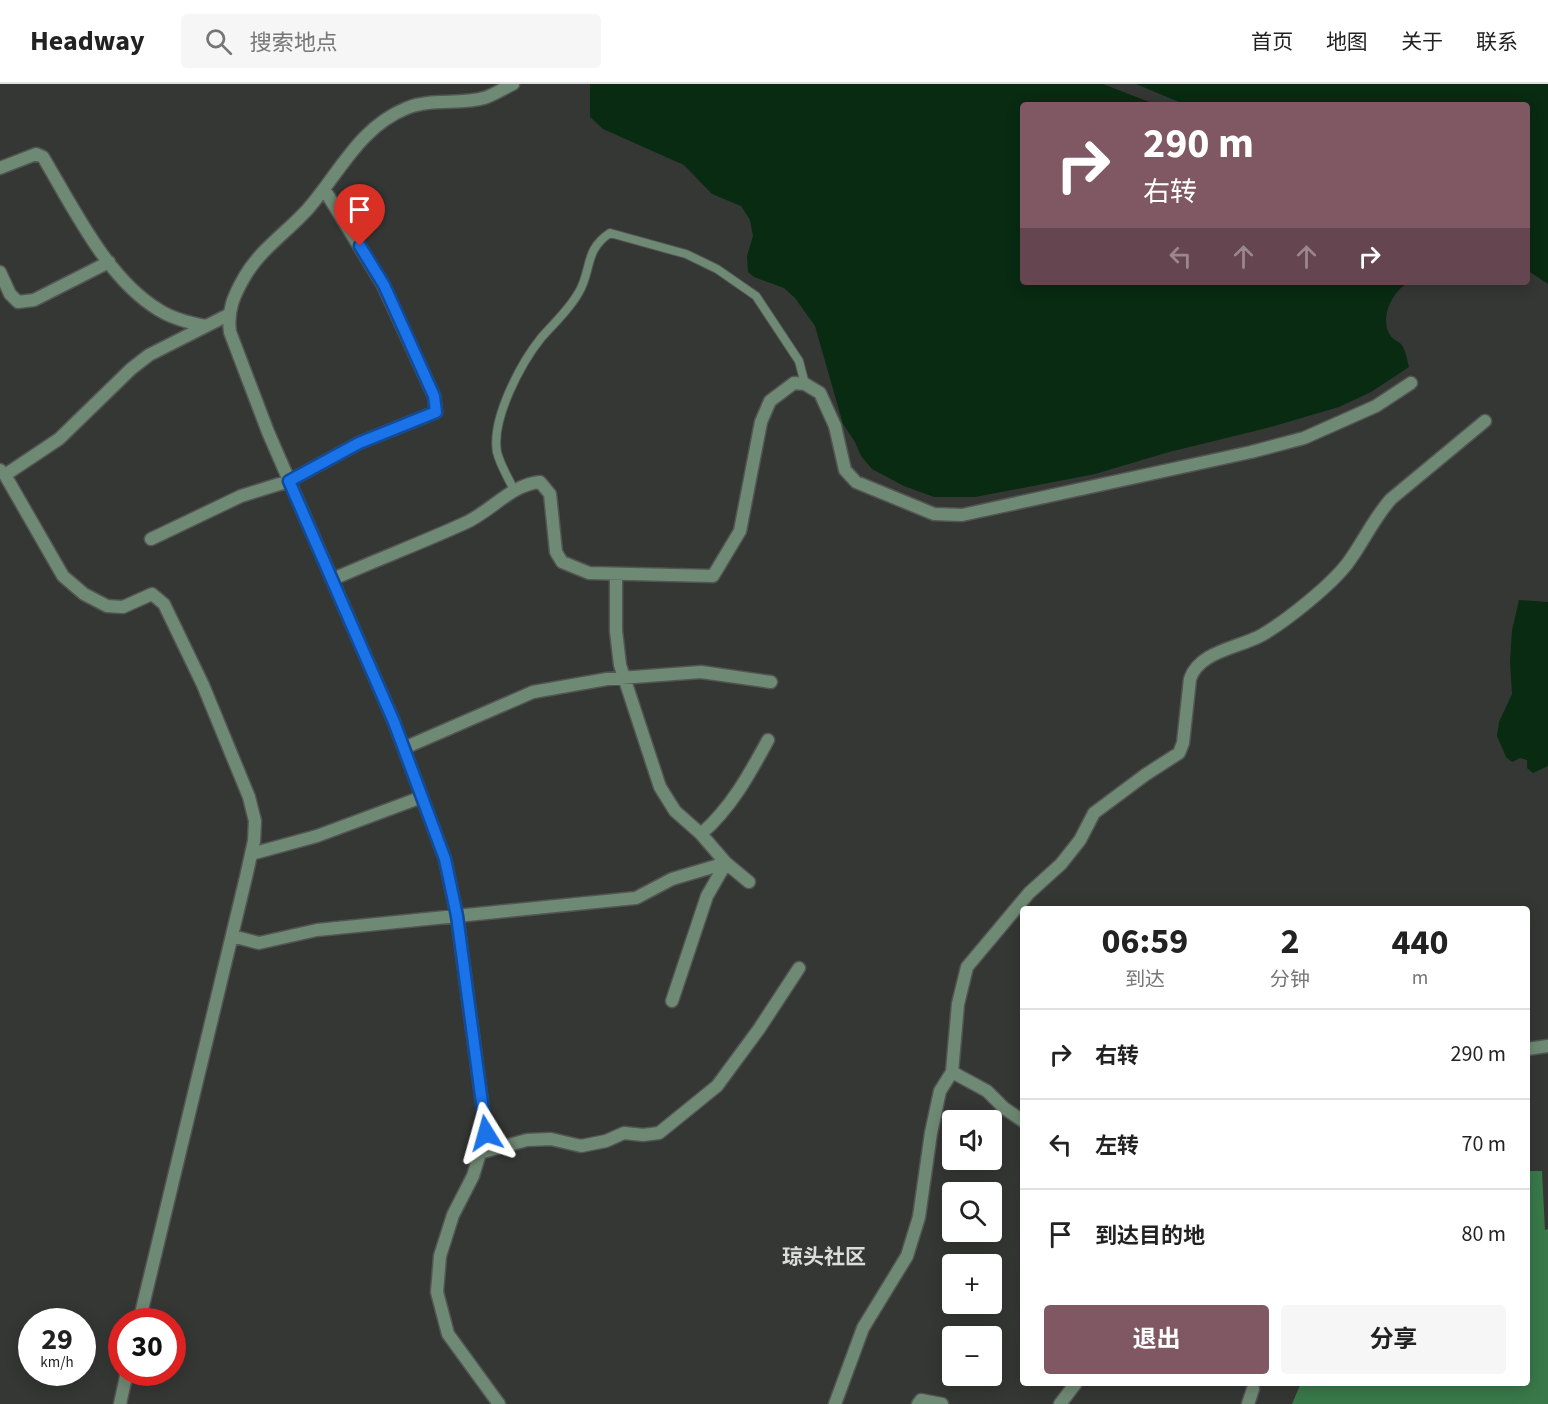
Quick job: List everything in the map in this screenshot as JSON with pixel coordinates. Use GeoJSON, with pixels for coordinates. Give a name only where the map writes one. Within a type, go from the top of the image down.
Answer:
{"type":"FeatureCollection","features":[{"type":"Feature","properties":{"kind":"street"},"geometry":{"type":"LineString","coordinates":[[499,1404],[448,1334],[437,1292],[440,1256],[453,1215],[472,1176],[486,1133],[457,916],[445,859],[404,748],[237,354],[230,332],[228,315],[233,297],[246,274],[265,250],[306,211],[355,145],[375,126],[409,107],[484,98],[513,84]]}},
{"type":"Feature","properties":{"kind":"street"},"geometry":{"type":"LineString","coordinates":[[0,168],[36,154],[44,157],[109,262],[143,298],[158,310],[174,318],[206,326]]}},
{"type":"Feature","properties":{"kind":"street"},"geometry":{"type":"LineString","coordinates":[[152,539],[241,496],[289,481],[359,443],[436,412],[434,396],[384,285],[324,189]]}},
{"type":"Feature","properties":{"kind":"street"},"geometry":{"type":"LineString","coordinates":[[0,272],[4,290],[18,302],[34,300],[109,262]]}},
{"type":"Feature","properties":{"kind":"street"},"geometry":{"type":"LineString","coordinates":[[142,1308],[251,854],[255,821],[249,797],[203,685],[164,604],[152,594],[123,607],[107,606],[84,594],[63,576],[3,473],[59,439],[131,369],[149,355],[228,315]]}},
{"type":"Feature","properties":{"kind":"street"},"geometry":{"type":"LineString","coordinates":[[333,579],[466,523],[489,510],[525,483],[540,482],[550,494],[556,552],[562,562],[589,573],[713,576],[740,531],[761,422],[770,401],[794,383],[805,384],[820,393],[829,408],[842,449],[845,470],[856,482],[934,514],[962,515],[1217,460],[1304,438],[1376,406],[1411,384]]}},
{"type":"Feature","properties":{"kind":"street"},"geometry":{"type":"LineString","coordinates":[[834,1404],[863,1328],[907,1256],[919,1217],[931,1133],[940,1091],[952,1071],[958,1004],[967,967],[1029,892],[1061,864],[1080,840],[1094,813],[1121,791],[1179,753],[1183,743],[1193,670],[1204,660],[1261,636],[1320,590],[1346,566],[1378,513],[1390,499],[1485,421]]}},
{"type":"Feature","properties":{"kind":"street"},"geometry":{"type":"LineString","coordinates":[[616,575],[620,665],[660,786],[675,811],[701,834],[726,863],[749,882]]}},
{"type":"Feature","properties":{"kind":"street"},"geometry":{"type":"LineString","coordinates":[[404,748],[533,692],[625,677],[701,672],[771,682]]}},
{"type":"Feature","properties":{"kind":"street"},"geometry":{"type":"LineString","coordinates":[[701,834],[717,821],[737,795],[768,740]]}},
{"type":"Feature","properties":{"kind":"street"},"geometry":{"type":"LineString","coordinates":[[251,854],[317,836],[422,796]]}},
{"type":"Feature","properties":{"kind":"street"},"geometry":{"type":"LineString","coordinates":[[232,936],[259,943],[316,930],[636,898],[672,879],[726,863]]}},
{"type":"Feature","properties":{"kind":"street"},"geometry":{"type":"LineString","coordinates":[[672,1000],[707,896],[726,863]]}},
{"type":"Feature","properties":{"kind":"street"},"geometry":{"type":"LineString","coordinates":[[479,1154],[527,1140],[551,1139],[581,1146],[606,1141],[624,1133],[643,1135],[659,1133],[717,1086],[759,1029],[799,968]]}},
{"type":"Feature","properties":{"kind":"street"},"geometry":{"type":"LineString","coordinates":[[1530,1049],[1548,1046]]}},
{"type":"Feature","properties":{"kind":"street"},"geometry":{"type":"LineString","coordinates":[[952,1071],[987,1091],[1004,1108],[1020,1119]]}},
{"type":"Feature","properties":{"kind":"street"},"geometry":{"type":"LineString","coordinates":[[120,1404],[124,1386]]}},
{"type":"Feature","properties":{"kind":"street"},"geometry":{"type":"LineString","coordinates":[[1060,1404],[1074,1386]]}},
{"type":"Feature","properties":{"kind":"street"},"geometry":{"type":"LineString","coordinates":[[1248,1404],[1253,1389]]}},
{"type":"Feature","properties":{"kind":"street"},"geometry":{"type":"LineString","coordinates":[[918,1404],[921,1400],[942,1404]]}},
{"type":"Feature","properties":{"kind":"lane"},"geometry":{"type":"LineString","coordinates":[[514,490],[497,453],[498,431],[511,389],[542,338],[555,326],[581,290],[586,265],[599,240],[610,233],[686,254],[717,269],[756,296],[799,361],[805,384]]}},
{"type":"Feature","properties":{"kind":"shaded area"},"geometry":{"type":"Polygon","coordinates":[[[590,84],[1103,84],[1149,102],[1020,102],[1020,285],[1406,285],[1393,297],[1386,321],[1390,335],[1404,349],[1409,367],[1371,392],[1339,407],[1267,428],[1169,452],[1095,474],[975,497],[934,497],[904,486],[872,469],[861,456],[843,424],[815,326],[795,298],[784,288],[754,277],[748,272],[747,256],[753,236],[750,220],[741,206],[712,194],[684,165],[603,129],[590,117],[590,84]]]}},
{"type":"Feature","properties":{"kind":"shaded area"},"geometry":{"type":"Polygon","coordinates":[[[1136,84],[1548,84],[1548,284],[1530,272],[1530,102],[1179,102],[1136,84]]]}},
{"type":"Feature","properties":{"kind":"shaded area"},"geometry":{"type":"Polygon","coordinates":[[[1519,600],[1548,602],[1548,766],[1533,773],[1527,768],[1527,760],[1520,758],[1512,762],[1506,757],[1497,736],[1499,722],[1512,694],[1510,662],[1512,630],[1519,600]]]}},
{"type":"Feature","properties":{"kind":"shaded area"},"geometry":{"type":"Polygon","coordinates":[[[1530,1171],[1542,1171],[1545,1230],[1548,1229],[1548,1404],[1292,1404],[1300,1386],[1530,1386],[1530,1171]]]}},
{"type":"Feature","properties":{"kind":"district","name":"琼头社区"},"geometry":{"type":"Point","coordinates":[824,1257]}},
{"type":"Feature","properties":{"kind":"route"},"geometry":{"type":"LineString","coordinates":[[360,246],[384,285],[434,396],[436,412],[359,443],[289,481],[394,722],[445,859],[457,916],[486,1133]]}}]}
